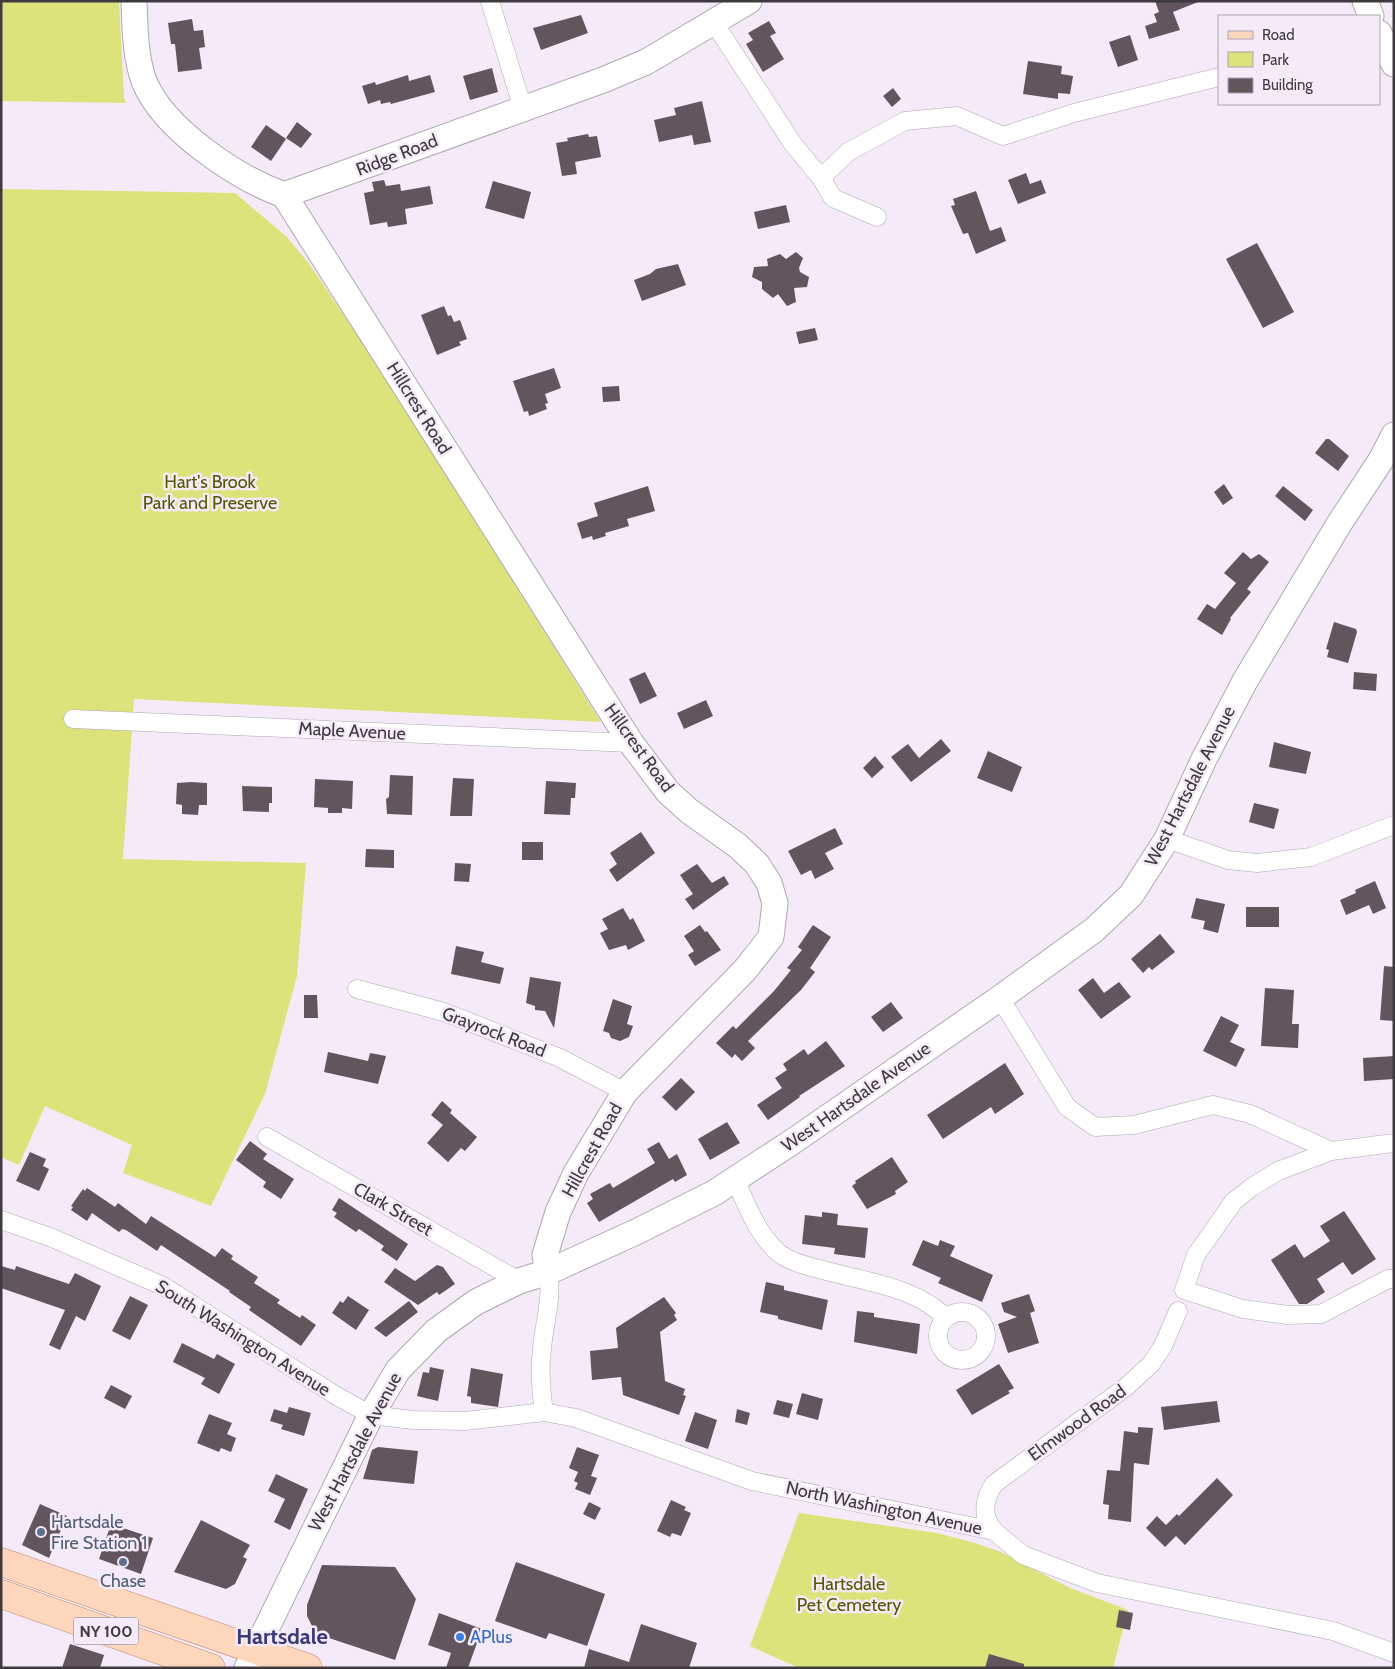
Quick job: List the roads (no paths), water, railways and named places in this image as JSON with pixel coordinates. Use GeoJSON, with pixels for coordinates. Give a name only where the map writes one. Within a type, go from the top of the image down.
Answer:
{"type":"FeatureCollection","features":[{"type":"Feature","properties":{"kind":"main road","name":"NY 100"},"geometry":{"type":"LineString","coordinates":[[1,1562],[252,1659],[308,1668]]}},
{"type":"Feature","properties":{"kind":"main road","name":"NY 100"},"geometry":{"type":"LineString","coordinates":[[1,1594],[211,1668]]}},
{"type":"Feature","properties":{"kind":"street"},"geometry":{"type":"LineString","coordinates":[[134,1],[135,35],[139,63],[152,97],[162,113],[197,144],[243,176],[259,186],[284,195]]}},
{"type":"Feature","properties":{"kind":"street"},"geometry":{"type":"LineString","coordinates":[[490,1],[523,109]]}},
{"type":"Feature","properties":{"kind":"street","name":"Ridge Road"},"geometry":{"type":"LineString","coordinates":[[284,195],[523,109],[646,62],[749,1]]}},
{"type":"Feature","properties":{"kind":"street"},"geometry":{"type":"LineString","coordinates":[[1365,1],[1371,15]]}},
{"type":"Feature","properties":{"kind":"street"},"geometry":{"type":"LineString","coordinates":[[714,22],[793,144],[821,178],[833,198],[877,217]]}},
{"type":"Feature","properties":{"kind":"street"},"geometry":{"type":"LineString","coordinates":[[1380,36],[1394,64]]}},
{"type":"Feature","properties":{"kind":"street"},"geometry":{"type":"LineString","coordinates":[[821,178],[848,152],[905,121],[957,116],[1003,136],[1074,113],[1218,77]]}},
{"type":"Feature","properties":{"kind":"street","name":"Hillcrest Road"},"geometry":{"type":"LineString","coordinates":[[284,195],[631,743],[668,792],[689,812],[738,846],[757,864],[769,882],[775,903],[771,937],[750,963],[625,1092],[576,1173],[558,1212],[545,1255],[548,1272]]}},
{"type":"Feature","properties":{"kind":"street","name":"West Hartsdale Avenue"},"geometry":{"type":"LineString","coordinates":[[252,1659],[371,1415],[398,1370],[436,1331],[476,1302],[519,1281],[548,1272],[636,1232],[714,1193],[1000,998],[1094,930],[1131,895],[1167,839],[1204,759],[1245,681],[1339,524],[1381,460],[1394,435]]}},
{"type":"Feature","properties":{"kind":"street","name":"Maple Avenue"},"geometry":{"type":"LineString","coordinates":[[73,719],[631,743]]}},
{"type":"Feature","properties":{"kind":"street"},"geometry":{"type":"LineString","coordinates":[[1167,839],[1228,860],[1257,862],[1311,857],[1394,824]]}},
{"type":"Feature","properties":{"kind":"street","name":"Grayrock Road"},"geometry":{"type":"LineString","coordinates":[[357,989],[444,1012],[560,1058],[625,1092]]}},
{"type":"Feature","properties":{"kind":"street"},"geometry":{"type":"LineString","coordinates":[[1000,998],[1067,1107],[1096,1127],[1134,1125],[1213,1105],[1250,1114],[1331,1151]]}},
{"type":"Feature","properties":{"kind":"street","name":"Clark Street"},"geometry":{"type":"LineString","coordinates":[[267,1137],[519,1281]]}},
{"type":"Feature","properties":{"kind":"street"},"geometry":{"type":"LineString","coordinates":[[1394,1143],[1331,1151],[1278,1171],[1234,1201],[1196,1255],[1184,1290],[1243,1309],[1288,1315],[1322,1314],[1388,1279],[1394,1279]]}},
{"type":"Feature","properties":{"kind":"street"},"geometry":{"type":"LineString","coordinates":[[735,1179],[754,1221],[768,1242],[781,1254],[799,1264],[859,1281],[902,1290],[936,1307],[946,1318]]}},
{"type":"Feature","properties":{"kind":"street","name":"South Washington Avenue"},"geometry":{"type":"LineString","coordinates":[[1,1220],[50,1237],[163,1286],[335,1395],[371,1415]]}},
{"type":"Feature","properties":{"kind":"street"},"geometry":{"type":"LineString","coordinates":[[544,1412],[540,1383],[541,1360],[551,1288],[548,1272]]}},
{"type":"Feature","properties":{"kind":"street","name":"Elmwood Road"},"geometry":{"type":"LineString","coordinates":[[994,1531],[990,1526],[984,1508],[988,1493],[994,1484],[1126,1387],[1151,1364],[1163,1346],[1178,1311]]}},
{"type":"Feature","properties":{"kind":"street","name":"North Washington Avenue"},"geometry":{"type":"LineString","coordinates":[[371,1415],[413,1420],[466,1421],[544,1412],[576,1418],[752,1480],[994,1531],[1023,1555],[1097,1584],[1333,1631],[1394,1653]]}},
{"type":"Feature","properties":{"kind":"place","name":"Hartsdale Fire Station 1"},"geometry":{"type":"Point","coordinates":[41,1532]}},
{"type":"Feature","properties":{"kind":"place","name":"Chase"},"geometry":{"type":"Point","coordinates":[123,1562]}},
{"type":"Feature","properties":{"kind":"place","name":"APlus"},"geometry":{"type":"Point","coordinates":[460,1637]}},
{"type":"Feature","properties":{"kind":"district","name":"Hartsdale"},"geometry":{"type":"Point","coordinates":[282,1636]}},
{"type":"Feature","properties":{"kind":"park label","name":"Hart's Brook Park and Preserve"},"geometry":{"type":"Point","coordinates":[210,492]}},
{"type":"Feature","properties":{"kind":"park label","name":"Hartsdale Pet Cemetery"},"geometry":{"type":"Point","coordinates":[849,1594]}}]}
